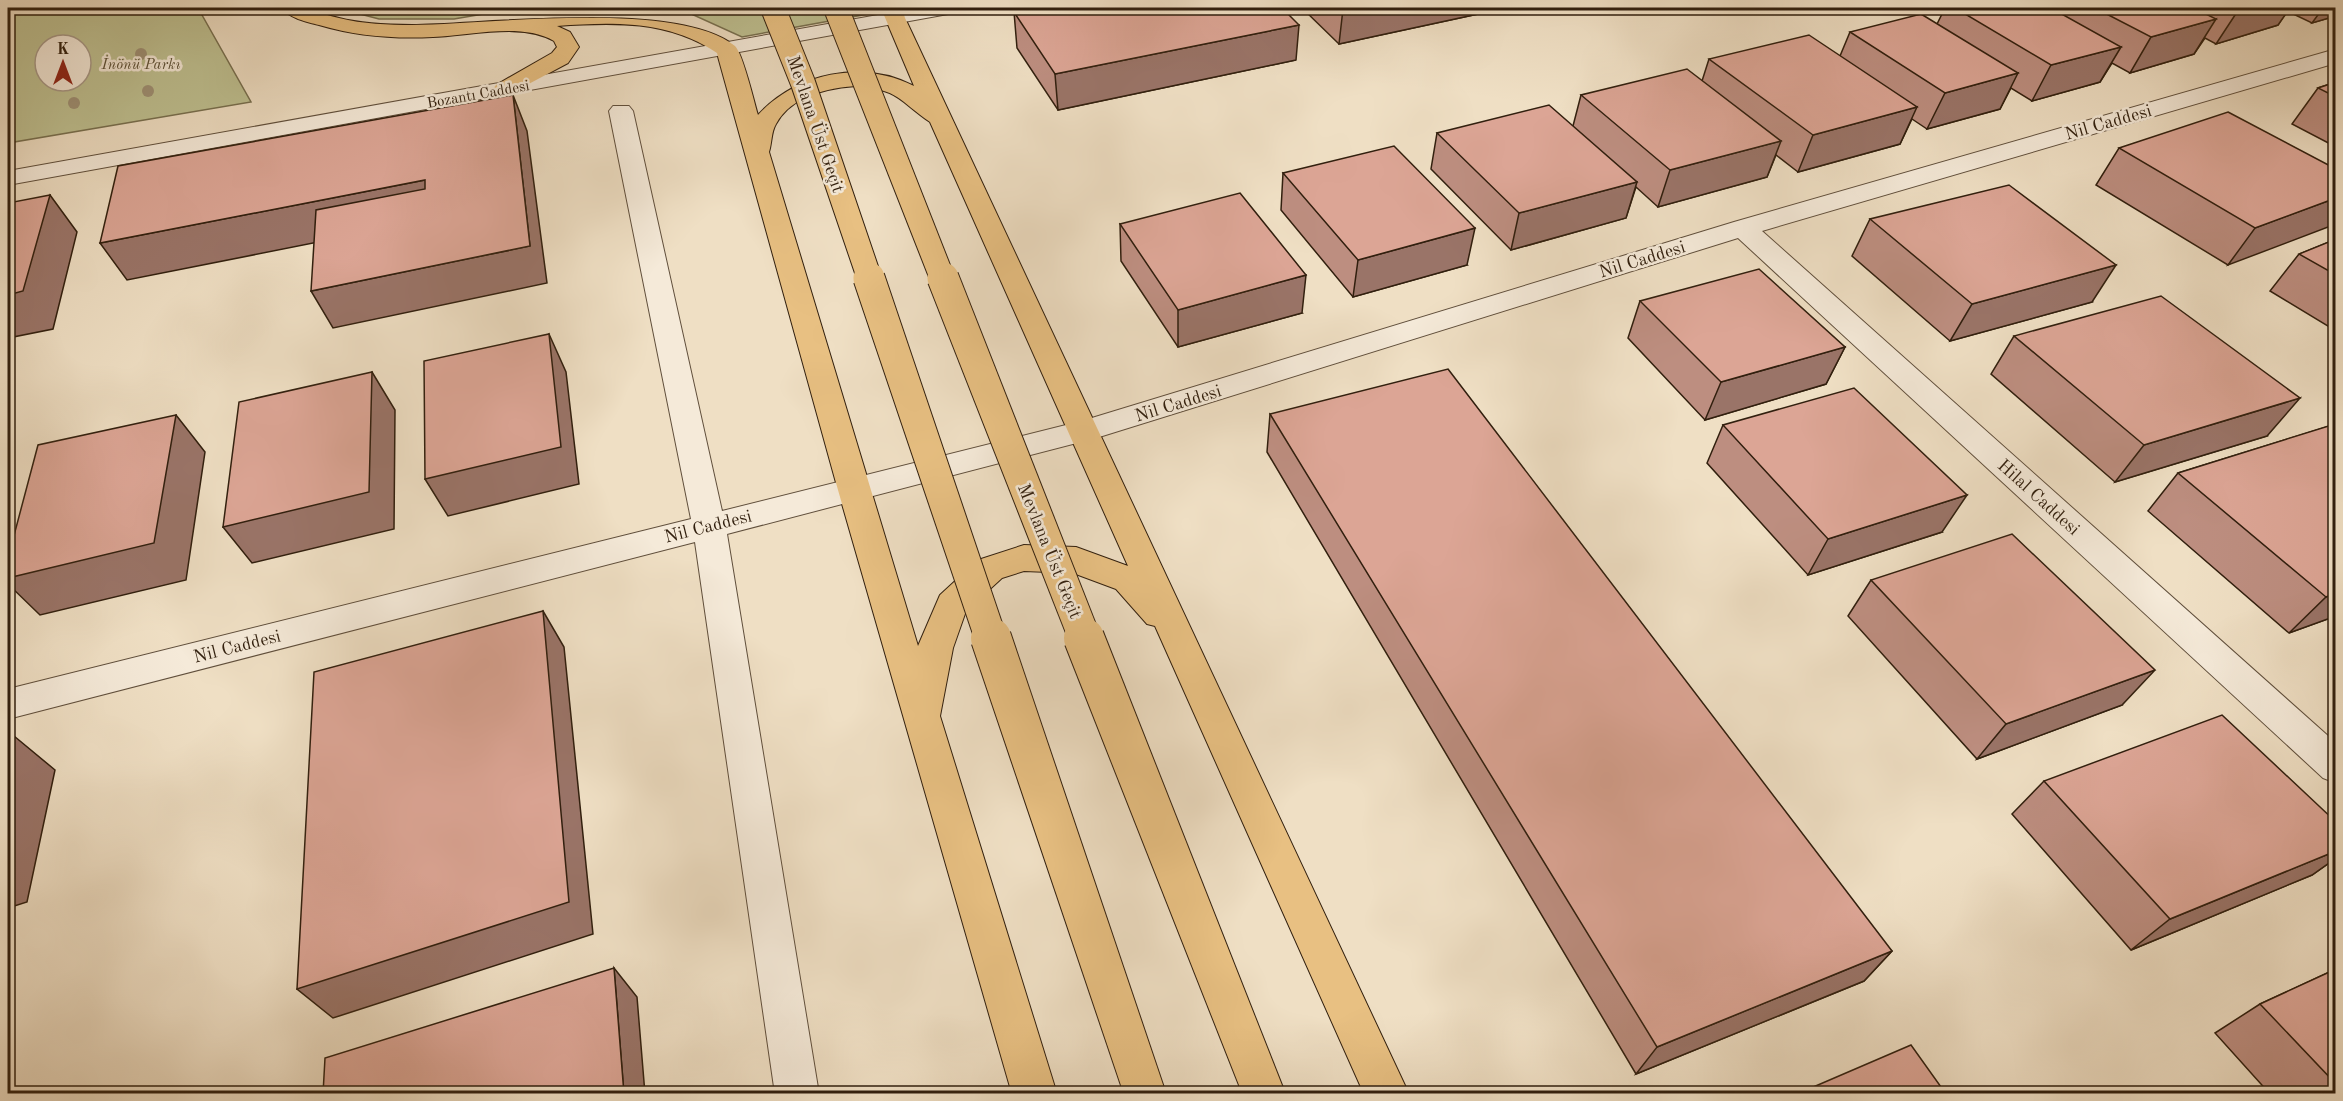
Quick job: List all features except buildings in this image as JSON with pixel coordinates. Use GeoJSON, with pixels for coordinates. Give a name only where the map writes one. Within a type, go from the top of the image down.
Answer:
{"type":"FeatureCollection","features":[{"type":"Feature","properties":{"kind":"highway"},"geometry":{"type":"LineString","coordinates":[[293,8],[324,20],[376,29],[442,30],[596,12],[648,15],[692,25],[712,36],[727,50],[854,490],[1035,1094]]}},
{"type":"Feature","properties":{"kind":"highway","name":"Mevlana Üst Geçit"},"geometry":{"type":"LineString","coordinates":[[774,8],[803,83],[1145,1094]]}},
{"type":"Feature","properties":{"kind":"highway","name":"Mevlana Üst Geçit"},"geometry":{"type":"LineString","coordinates":[[836,8],[1264,1094]]}},
{"type":"Feature","properties":{"kind":"highway"},"geometry":{"type":"LineString","coordinates":[[893,13],[938,118],[1179,635],[1387,1094]]}},
{"type":"Feature","properties":{"kind":"highway"},"geometry":{"type":"LineString","coordinates":[[502,24],[552,32],[562,36],[567,41],[568,47],[560,58],[504,90]]}},
{"type":"Feature","properties":{"kind":"highway"},"geometry":{"type":"LineString","coordinates":[[757,151],[765,121],[784,102],[810,87],[845,80],[876,81],[912,94],[938,118]]}},
{"type":"Feature","properties":{"kind":"highway"},"geometry":{"type":"LineString","coordinates":[[923,720],[935,648],[952,603],[990,568],[1024,558],[1076,560],[1128,580],[1179,635]]}},
{"type":"Feature","properties":{"kind":"street","name":"Bozantı Caddesi"},"geometry":{"type":"LineString","coordinates":[[8,178],[727,50],[893,13],[948,8]]}},
{"type":"Feature","properties":{"kind":"street","name":"Nil Caddesi"},"geometry":{"type":"LineString","coordinates":[[8,704],[1085,431],[1743,228],[2336,56]]}},
{"type":"Feature","properties":{"kind":"street"},"geometry":{"type":"LineString","coordinates":[[2173,104],[2203,120]]}},
{"type":"Feature","properties":{"kind":"street"},"geometry":{"type":"LineString","coordinates":[[621,111],[709,526],[797,1094]]}},
{"type":"Feature","properties":{"kind":"street","name":"Hilal Caddesi"},"geometry":{"type":"LineString","coordinates":[[1743,228],[2336,767]]}},
{"type":"Feature","properties":{"kind":"green space","name":"İnönü Parkı"},"geometry":{"type":"Polygon","coordinates":[[[8,8],[198,8],[251,102],[8,143],[8,8]]]}},
{"type":"Feature","properties":{"kind":"green space"},"geometry":{"type":"Polygon","coordinates":[[[337,8],[519,8],[454,19],[379,19],[337,8]]]}},
{"type":"Feature","properties":{"kind":"green space"},"geometry":{"type":"Polygon","coordinates":[[[647,8],[869,8],[868,14],[742,37],[687,12],[647,8]]]}}]}
